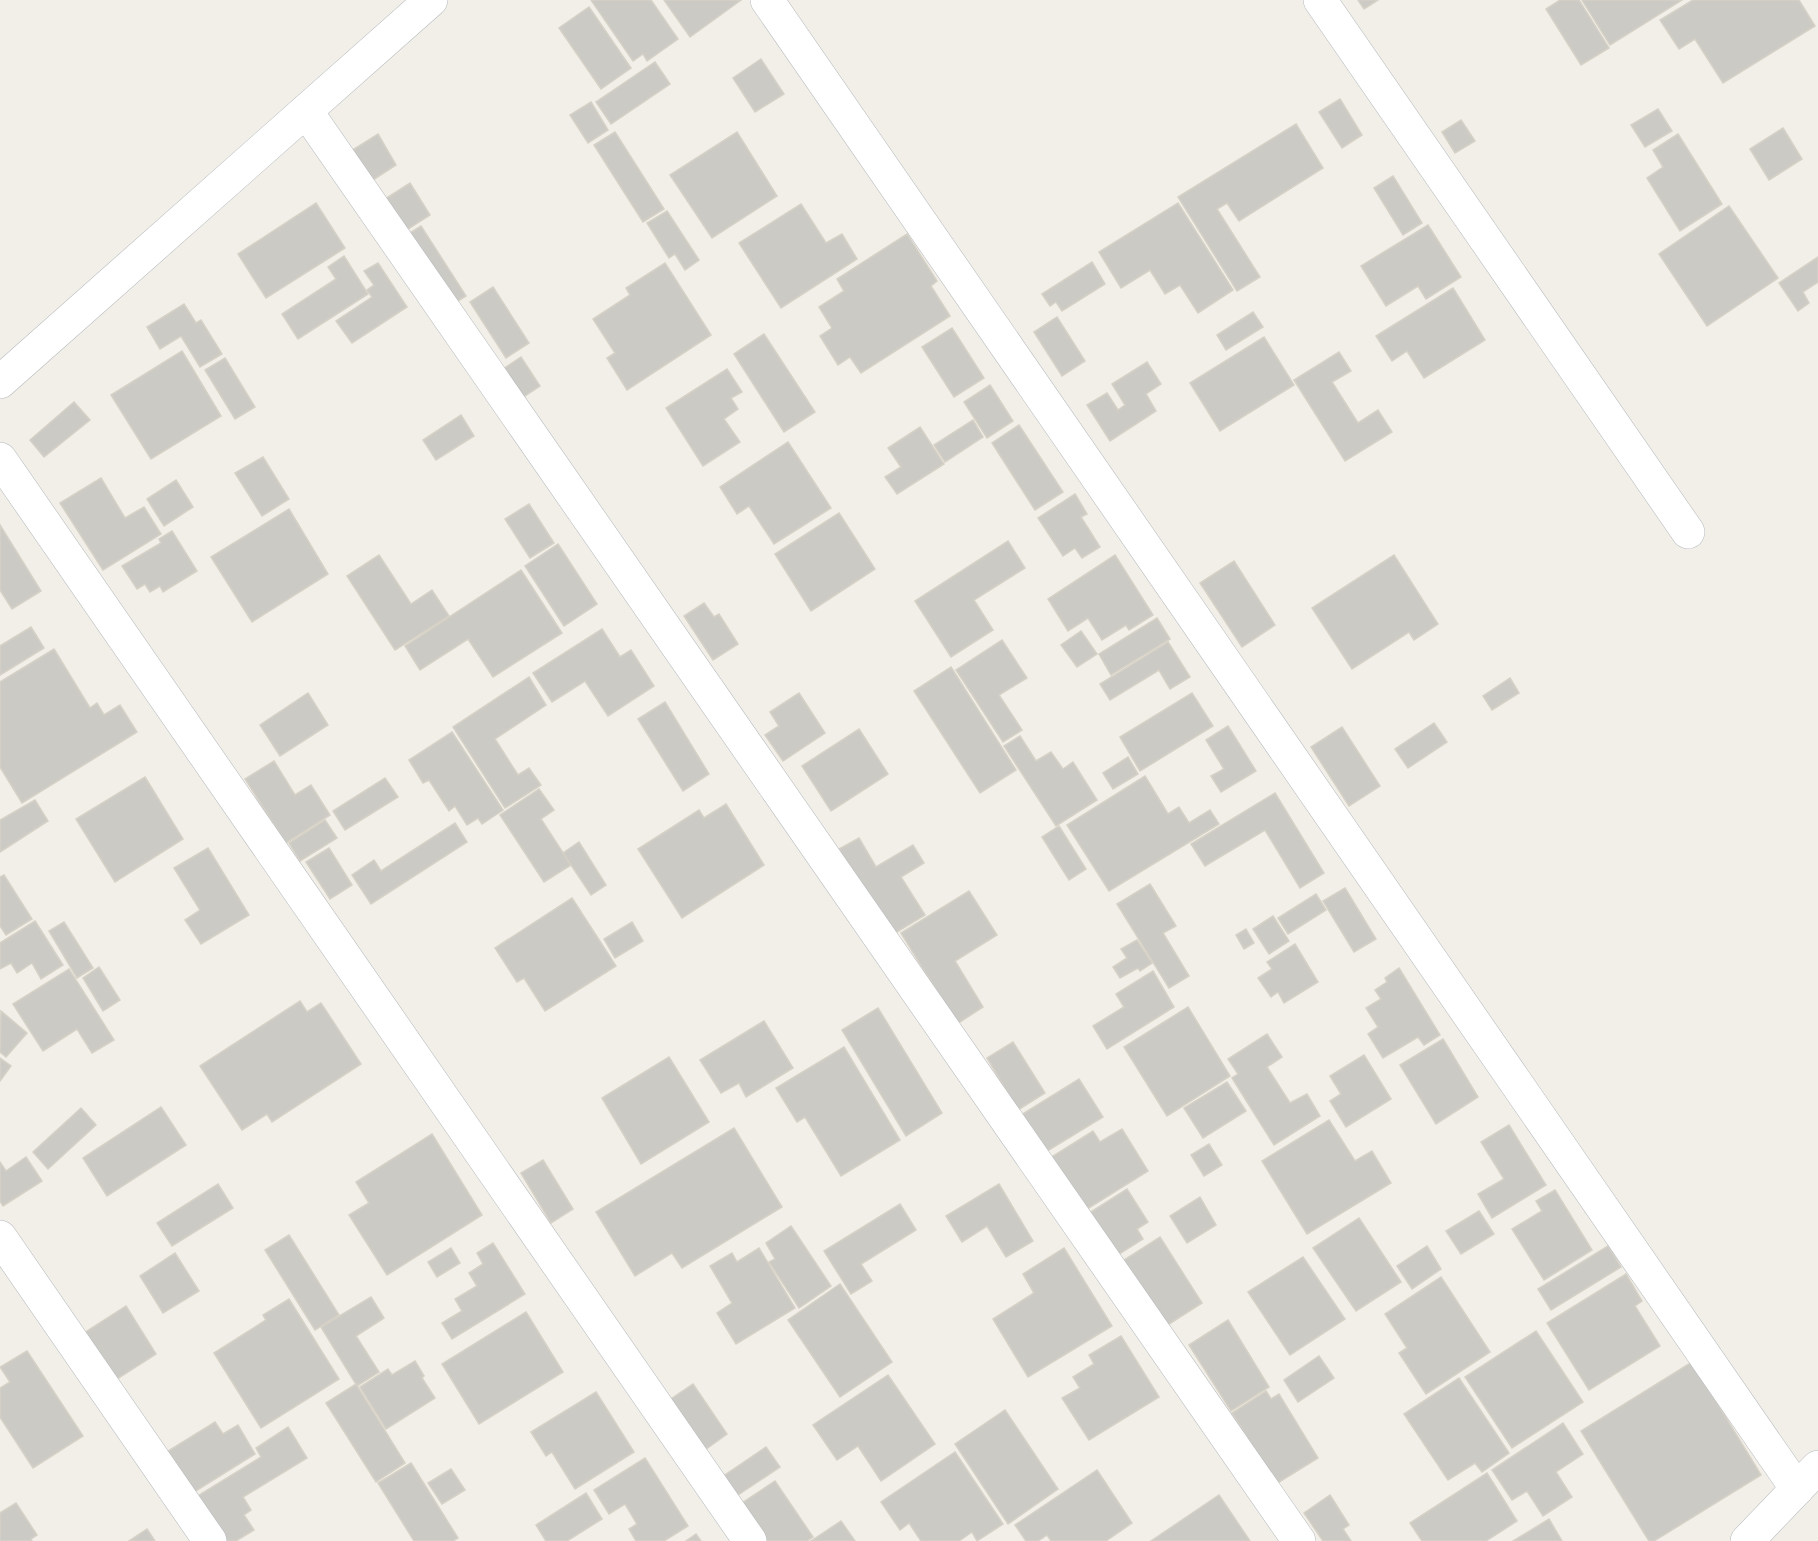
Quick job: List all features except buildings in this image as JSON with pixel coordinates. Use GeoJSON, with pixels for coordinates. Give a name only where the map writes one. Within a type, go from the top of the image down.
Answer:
{"type":"FeatureCollection","features":[{"type":"Feature","properties":{"kind":"street"},"geometry":{"type":"LineString","coordinates":[[0,382],[431,0]]}},
{"type":"Feature","properties":{"kind":"street"},"geometry":{"type":"LineString","coordinates":[[767,0],[1808,1478],[1747,1541]]}},
{"type":"Feature","properties":{"kind":"street"},"geometry":{"type":"LineString","coordinates":[[1320,0],[1688,532]]}},
{"type":"Feature","properties":{"kind":"street"},"geometry":{"type":"LineString","coordinates":[[306,111],[1299,1541]]}},
{"type":"Feature","properties":{"kind":"street"},"geometry":{"type":"LineString","coordinates":[[0,459],[750,1541]]}},
{"type":"Feature","properties":{"kind":"street"},"geometry":{"type":"LineString","coordinates":[[0,1237],[210,1541]]}}]}
